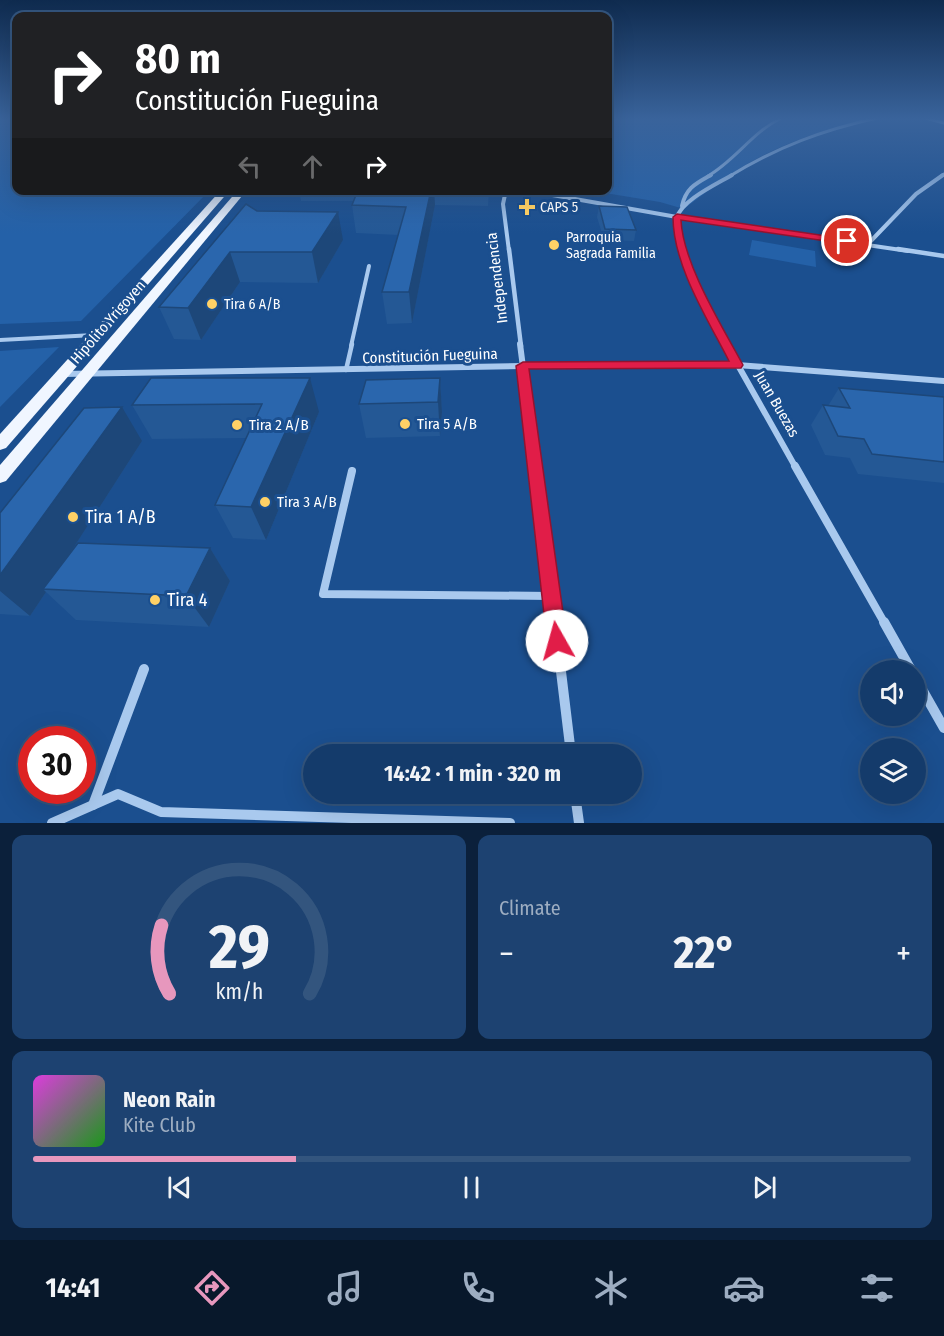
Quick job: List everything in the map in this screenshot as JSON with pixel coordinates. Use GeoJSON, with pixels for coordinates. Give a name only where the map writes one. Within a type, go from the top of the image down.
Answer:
{"type":"FeatureCollection","features":[{"type":"Feature","properties":{"kind":"main road","name":"Hipólito Yrigoyen"},"geometry":{"type":"LineString","coordinates":[[0,444],[222,195]]}},
{"type":"Feature","properties":{"kind":"main road","name":"Hipólito Yrigoyen"},"geometry":{"type":"LineString","coordinates":[[0,476],[239,195]]}},
{"type":"Feature","properties":{"kind":"street"},"geometry":{"type":"LineString","coordinates":[[677,217],[685,193],[690,187],[726,166],[735,156]]}},
{"type":"Feature","properties":{"kind":"street"},"geometry":{"type":"LineString","coordinates":[[682,206],[767,156]]}},
{"type":"Feature","properties":{"kind":"street"},"geometry":{"type":"LineString","coordinates":[[868,244],[916,194],[944,174]]}},
{"type":"Feature","properties":{"kind":"street","name":"Independencia"},"geometry":{"type":"LineString","coordinates":[[505,195],[503,204],[570,744]]}},
{"type":"Feature","properties":{"kind":"street"},"geometry":{"type":"LineString","coordinates":[[555,195],[677,217],[944,256]]}},
{"type":"Feature","properties":{"kind":"street","name":"Juan Buezas"},"geometry":{"type":"LineString","coordinates":[[677,217],[677,230],[695,284],[737,365],[905,660]]}},
{"type":"Feature","properties":{"kind":"street","name":"Constitución Fueguina"},"geometry":{"type":"LineString","coordinates":[[61,374],[523,366],[737,365],[944,381]]}},
{"type":"Feature","properties":{"kind":"street"},"geometry":{"type":"LineString","coordinates":[[352,471],[323,594],[551,596]]}},
{"type":"Feature","properties":{"kind":"street"},"geometry":{"type":"LineString","coordinates":[[93,805],[144,669]]}},
{"type":"Feature","properties":{"kind":"street"},"geometry":{"type":"LineString","coordinates":[[926,696],[944,728]]}},
{"type":"Feature","properties":{"kind":"street"},"geometry":{"type":"LineString","coordinates":[[52,823],[118,794],[161,812],[510,823]]}},
{"type":"Feature","properties":{"kind":"street"},"geometry":{"type":"LineString","coordinates":[[576,804],[579,823]]}},
{"type":"Feature","properties":{"kind":"lane"},"geometry":{"type":"LineString","coordinates":[[346,370],[369,266]]}},
{"type":"Feature","properties":{"kind":"lane"},"geometry":{"type":"LineString","coordinates":[[0,340],[96,335]]}},
{"type":"Feature","properties":{"kind":"shaded area"},"geometry":{"type":"Polygon","coordinates":[[[0,156],[12,156],[12,195],[205,195],[81,321],[0,324],[0,156]]]}},
{"type":"Feature","properties":{"kind":"shaded area"},"geometry":{"type":"Polygon","coordinates":[[[612,156],[761,156],[727,177],[684,209],[660,202],[612,194],[612,156]]]}},
{"type":"Feature","properties":{"kind":"shaded area"},"geometry":{"type":"Polygon","coordinates":[[[752,240],[815,251],[816,267],[749,255],[752,240]]]}},
{"type":"Feature","properties":{"kind":"shaded area"},"geometry":{"type":"Polygon","coordinates":[[[59,347],[0,407],[0,351],[59,347]]]}},
{"type":"Feature","properties":{"kind":"building"},"geometry":{"type":"Polygon","coordinates":[[[356,195],[430,195],[409,292],[382,292],[406,207],[352,205],[356,195]]]}},
{"type":"Feature","properties":{"kind":"building"},"geometry":{"type":"Polygon","coordinates":[[[246,204],[257,211],[338,212],[312,252],[230,252],[188,308],[159,307],[246,204]]]}},
{"type":"Feature","properties":{"kind":"building"},"geometry":{"type":"Polygon","coordinates":[[[599,206],[627,207],[636,230],[605,229],[599,206]]]}},
{"type":"Feature","properties":{"kind":"building"},"geometry":{"type":"Polygon","coordinates":[[[151,378],[310,378],[251,507],[215,505],[262,404],[132,405],[151,378]]]}},
{"type":"Feature","properties":{"kind":"building"},"geometry":{"type":"Polygon","coordinates":[[[440,378],[438,402],[359,404],[366,380],[440,378]]]}},
{"type":"Feature","properties":{"kind":"building"},"geometry":{"type":"Polygon","coordinates":[[[839,388],[944,397],[944,462],[872,454],[864,439],[838,436],[823,405],[850,408],[839,388]]]}},
{"type":"Feature","properties":{"kind":"building"},"geometry":{"type":"Polygon","coordinates":[[[122,407],[0,575],[0,513],[84,408],[122,407]]]}},
{"type":"Feature","properties":{"kind":"building"},"geometry":{"type":"Polygon","coordinates":[[[78,543],[210,548],[186,596],[43,589],[78,543]]]}},
{"type":"Feature","properties":{"kind":"place","name":"CAPS 5"},"geometry":{"type":"Point","coordinates":[527,207]}},
{"type":"Feature","properties":{"kind":"place","name":"Parroquia Sagrada Familia"},"geometry":{"type":"Point","coordinates":[554,245]}},
{"type":"Feature","properties":{"kind":"place","name":"Tira 6 A/B"},"geometry":{"type":"Point","coordinates":[212,304]}},
{"type":"Feature","properties":{"kind":"place","name":"Tira 5 A/B"},"geometry":{"type":"Point","coordinates":[405,424]}},
{"type":"Feature","properties":{"kind":"place","name":"Tira 2 A/B"},"geometry":{"type":"Point","coordinates":[237,425]}},
{"type":"Feature","properties":{"kind":"place","name":"Tira 3 A/B"},"geometry":{"type":"Point","coordinates":[265,502]}},
{"type":"Feature","properties":{"kind":"place","name":"Tira 1 A/B"},"geometry":{"type":"Point","coordinates":[73,517]}},
{"type":"Feature","properties":{"kind":"place","name":"Tira 4"},"geometry":{"type":"Point","coordinates":[155,600]}},
{"type":"Feature","properties":{"kind":"route"},"geometry":{"type":"LineString","coordinates":[[557,641],[523,366],[737,365],[695,284],[677,230],[677,217],[847,241]]}}]}
